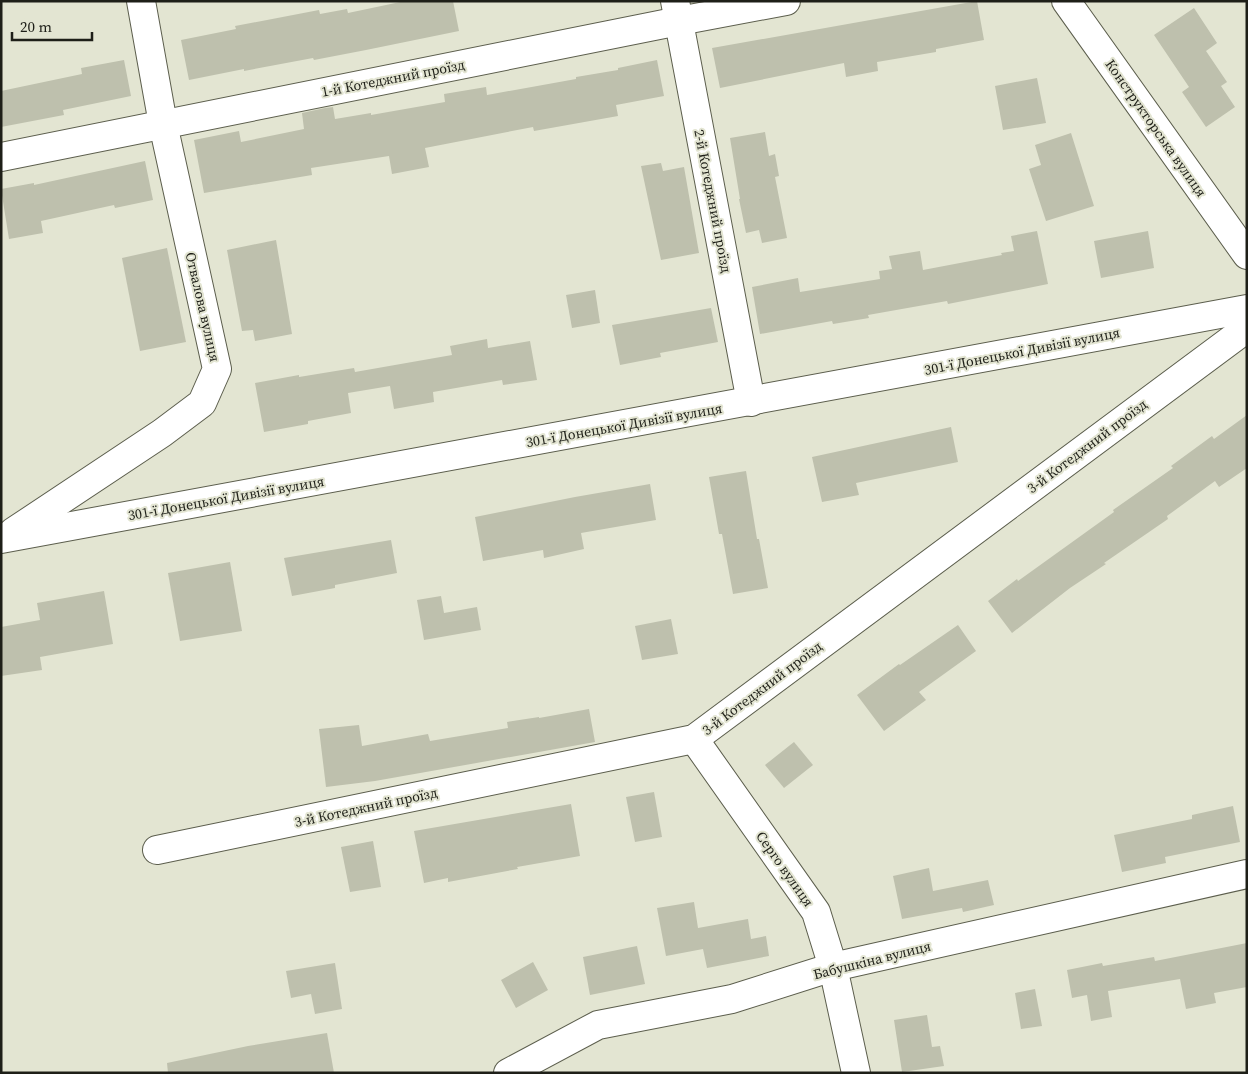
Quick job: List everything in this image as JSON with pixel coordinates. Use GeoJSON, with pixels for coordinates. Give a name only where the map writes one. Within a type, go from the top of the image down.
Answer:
{"type":"FeatureCollection","features":[{"type":"Feature","properties":{"kind":"street","name":"Отвалова вулиця"},"geometry":{"type":"LineString","coordinates":[[2,539],[162,433],[202,403],[217,369],[162,124],[141,1]]}},
{"type":"Feature","properties":{"kind":"street","name":"1-й Котеджний проїзд"},"geometry":{"type":"LineString","coordinates":[[1,157],[162,124],[677,11],[786,1]]}},
{"type":"Feature","properties":{"kind":"street","name":"Конструкторська вулиця"},"geometry":{"type":"LineString","coordinates":[[1066,1],[1247,255]]}},
{"type":"Feature","properties":{"kind":"street","name":"2-й Котеджний проїзд"},"geometry":{"type":"LineString","coordinates":[[677,11],[751,402]]}},
{"type":"Feature","properties":{"kind":"street","name":"301-ї Донецької Дивізії вулиця"},"geometry":{"type":"LineString","coordinates":[[2,539],[1247,309]]}},
{"type":"Feature","properties":{"kind":"street","name":"3-й Котеджний проїзд"},"geometry":{"type":"LineString","coordinates":[[157,850],[694,739],[1247,328]]}},
{"type":"Feature","properties":{"kind":"street","name":"Серго вулиця"},"geometry":{"type":"LineString","coordinates":[[694,739],[816,912],[833,968],[856,1073]]}},
{"type":"Feature","properties":{"kind":"street","name":"Бабушкіна вулиця"},"geometry":{"type":"LineString","coordinates":[[508,1073],[598,1025],[732,999],[833,968],[1247,874]]}},
{"type":"Feature","properties":{"kind":"building"},"geometry":{"type":"Polygon","coordinates":[[[405,1],[453,1],[459,31],[314,60],[313,58],[244,71],[244,69],[189,80],[181,40],[236,29],[235,26],[319,10],[320,14],[347,9],[348,13],[405,1]]]}},
{"type":"Feature","properties":{"kind":"building"},"geometry":{"type":"Polygon","coordinates":[[[977,1],[984,40],[936,49],[936,52],[877,62],[878,71],[846,77],[844,63],[720,88],[712,48],[977,1]]]}},
{"type":"Feature","properties":{"kind":"building"},"geometry":{"type":"Polygon","coordinates":[[[1194,8],[1217,43],[1206,51],[1227,82],[1221,86],[1235,107],[1206,127],[1182,92],[1189,87],[1154,35],[1194,8]]]}},
{"type":"Feature","properties":{"kind":"building"},"geometry":{"type":"Polygon","coordinates":[[[124,60],[131,96],[63,110],[64,115],[1,127],[1,91],[82,74],[81,68],[124,60]]]}},
{"type":"Feature","properties":{"kind":"building"},"geometry":{"type":"Polygon","coordinates":[[[657,60],[664,96],[616,105],[618,116],[534,131],[533,127],[425,148],[429,167],[392,174],[389,156],[311,168],[312,175],[204,193],[194,140],[239,131],[241,142],[304,129],[302,113],[325,108],[333,107],[335,119],[371,113],[371,115],[445,102],[444,94],[486,87],[487,95],[576,79],[576,77],[618,70],[618,68],[657,60]]]}},
{"type":"Feature","properties":{"kind":"building"},"geometry":{"type":"Polygon","coordinates":[[[1037,78],[1046,123],[1003,130],[995,86],[1037,78]]]}},
{"type":"Feature","properties":{"kind":"building"},"geometry":{"type":"Polygon","coordinates":[[[765,132],[769,156],[775,154],[779,176],[775,177],[787,238],[762,243],[759,230],[746,233],[730,138],[765,132]]]}},
{"type":"Feature","properties":{"kind":"building"},"geometry":{"type":"Polygon","coordinates":[[[1071,133],[1094,206],[1046,221],[1029,169],[1041,165],[1035,145],[1071,133]]]}},
{"type":"Feature","properties":{"kind":"building"},"geometry":{"type":"Polygon","coordinates":[[[145,161],[153,200],[115,208],[114,205],[41,221],[43,233],[9,239],[1,189],[34,183],[34,185],[145,161]]]}},
{"type":"Feature","properties":{"kind":"building"},"geometry":{"type":"Polygon","coordinates":[[[661,163],[663,171],[684,167],[699,253],[661,260],[641,166],[661,163]]]}},
{"type":"Feature","properties":{"kind":"building"},"geometry":{"type":"Polygon","coordinates":[[[1037,231],[1048,284],[948,304],[947,301],[868,315],[869,318],[833,324],[832,321],[760,334],[752,287],[798,278],[800,292],[880,279],[879,271],[892,269],[889,256],[920,251],[923,270],[1014,251],[1011,236],[1037,231]]]}},
{"type":"Feature","properties":{"kind":"building"},"geometry":{"type":"Polygon","coordinates":[[[1148,231],[1154,268],[1101,278],[1094,241],[1148,231]]]}},
{"type":"Feature","properties":{"kind":"building"},"geometry":{"type":"Polygon","coordinates":[[[276,240],[292,334],[255,341],[253,330],[242,331],[227,250],[276,240]]]}},
{"type":"Feature","properties":{"kind":"building"},"geometry":{"type":"Polygon","coordinates":[[[167,248],[186,342],[140,351],[122,258],[167,248]]]}},
{"type":"Feature","properties":{"kind":"building"},"geometry":{"type":"Polygon","coordinates":[[[595,290],[600,323],[572,328],[566,295],[595,290]]]}},
{"type":"Feature","properties":{"kind":"building"},"geometry":{"type":"Polygon","coordinates":[[[711,308],[718,342],[660,353],[661,357],[620,365],[612,325],[711,308]]]}},
{"type":"Feature","properties":{"kind":"building"},"geometry":{"type":"Polygon","coordinates":[[[487,339],[488,348],[530,341],[537,380],[503,385],[502,380],[433,392],[434,402],[394,409],[390,386],[348,393],[351,413],[308,421],[308,424],[264,432],[255,383],[354,368],[355,372],[452,355],[450,346],[487,339]]]}},
{"type":"Feature","properties":{"kind":"building"},"geometry":{"type":"Polygon","coordinates":[[[1247,415],[1247,468],[1219,487],[1215,481],[1167,516],[1168,519],[1104,563],[1106,564],[1070,588],[1012,633],[988,601],[1114,512],[1113,510],[1173,468],[1171,466],[1212,436],[1214,439],[1247,415]]]}},
{"type":"Feature","properties":{"kind":"building"},"geometry":{"type":"Polygon","coordinates":[[[951,427],[958,462],[856,483],[859,495],[822,502],[812,457],[951,427]]]}},
{"type":"Feature","properties":{"kind":"building"},"geometry":{"type":"Polygon","coordinates":[[[746,471],[757,539],[759,539],[768,588],[733,594],[722,534],[719,534],[709,477],[746,471]]]}},
{"type":"Feature","properties":{"kind":"building"},"geometry":{"type":"Polygon","coordinates":[[[650,484],[656,520],[581,533],[584,549],[544,558],[543,550],[483,561],[475,517],[650,484]]]}},
{"type":"Feature","properties":{"kind":"building"},"geometry":{"type":"Polygon","coordinates":[[[391,540],[397,573],[335,585],[335,588],[292,596],[284,558],[391,540]]]}},
{"type":"Feature","properties":{"kind":"building"},"geometry":{"type":"Polygon","coordinates":[[[230,562],[242,631],[180,641],[168,573],[230,562]]]}},
{"type":"Feature","properties":{"kind":"building"},"geometry":{"type":"Polygon","coordinates":[[[104,591],[113,644],[40,657],[42,670],[1,676],[1,627],[40,620],[37,603],[104,591]]]}},
{"type":"Feature","properties":{"kind":"building"},"geometry":{"type":"Polygon","coordinates":[[[441,596],[444,613],[477,607],[481,630],[424,640],[417,600],[441,596]]]}},
{"type":"Feature","properties":{"kind":"building"},"geometry":{"type":"Polygon","coordinates":[[[671,619],[678,654],[642,660],[635,626],[671,619]]]}},
{"type":"Feature","properties":{"kind":"building"},"geometry":{"type":"Polygon","coordinates":[[[958,625],[976,651],[919,692],[926,700],[884,731],[857,695],[899,664],[958,625]]]}},
{"type":"Feature","properties":{"kind":"building"},"geometry":{"type":"Polygon","coordinates":[[[589,709],[595,742],[375,781],[326,787],[319,729],[359,725],[362,746],[428,734],[430,741],[508,728],[507,722],[589,709]]]}},
{"type":"Feature","properties":{"kind":"building"},"geometry":{"type":"Polygon","coordinates":[[[794,742],[813,765],[784,788],[765,765],[794,742]]]}},
{"type":"Feature","properties":{"kind":"building"},"geometry":{"type":"Polygon","coordinates":[[[654,792],[662,837],[635,842],[626,797],[654,792]]]}},
{"type":"Feature","properties":{"kind":"building"},"geometry":{"type":"Polygon","coordinates":[[[571,804],[580,856],[448,882],[448,878],[424,883],[414,831],[571,804]]]}},
{"type":"Feature","properties":{"kind":"building"},"geometry":{"type":"Polygon","coordinates":[[[1233,806],[1240,842],[1165,857],[1166,863],[1122,872],[1114,835],[1192,819],[1192,815],[1233,806]]]}},
{"type":"Feature","properties":{"kind":"building"},"geometry":{"type":"Polygon","coordinates":[[[373,841],[381,887],[350,892],[341,847],[373,841]]]}},
{"type":"Feature","properties":{"kind":"building"},"geometry":{"type":"Polygon","coordinates":[[[929,868],[933,891],[988,880],[994,905],[963,912],[962,908],[902,919],[893,876],[929,868]]]}},
{"type":"Feature","properties":{"kind":"building"},"geometry":{"type":"Polygon","coordinates":[[[694,902],[698,928],[748,919],[751,939],[766,936],[769,956],[707,968],[703,949],[666,956],[657,908],[694,902]]]}},
{"type":"Feature","properties":{"kind":"building"},"geometry":{"type":"Polygon","coordinates":[[[1247,943],[1247,987],[1214,993],[1216,1003],[1186,1009],[1180,979],[1108,991],[1112,1017],[1091,1021],[1087,995],[1072,998],[1067,970],[1102,963],[1103,966],[1154,957],[1155,961],[1247,943]]]}},
{"type":"Feature","properties":{"kind":"building"},"geometry":{"type":"Polygon","coordinates":[[[637,946],[645,984],[590,995],[583,957],[637,946]]]}},
{"type":"Feature","properties":{"kind":"building"},"geometry":{"type":"Polygon","coordinates":[[[533,962],[548,990],[516,1008],[501,980],[533,962]]]}},
{"type":"Feature","properties":{"kind":"building"},"geometry":{"type":"Polygon","coordinates":[[[335,963],[342,1009],[315,1014],[311,994],[291,998],[286,971],[335,963]]]}},
{"type":"Feature","properties":{"kind":"building"},"geometry":{"type":"Polygon","coordinates":[[[1035,989],[1042,1026],[1021,1029],[1015,993],[1035,989]]]}},
{"type":"Feature","properties":{"kind":"building"},"geometry":{"type":"Polygon","coordinates":[[[927,1015],[932,1047],[940,1046],[944,1066],[902,1072],[894,1020],[927,1015]]]}},
{"type":"Feature","properties":{"kind":"building"},"geometry":{"type":"Polygon","coordinates":[[[327,1033],[334,1073],[168,1073],[167,1063],[248,1046],[327,1033]]]}}]}
